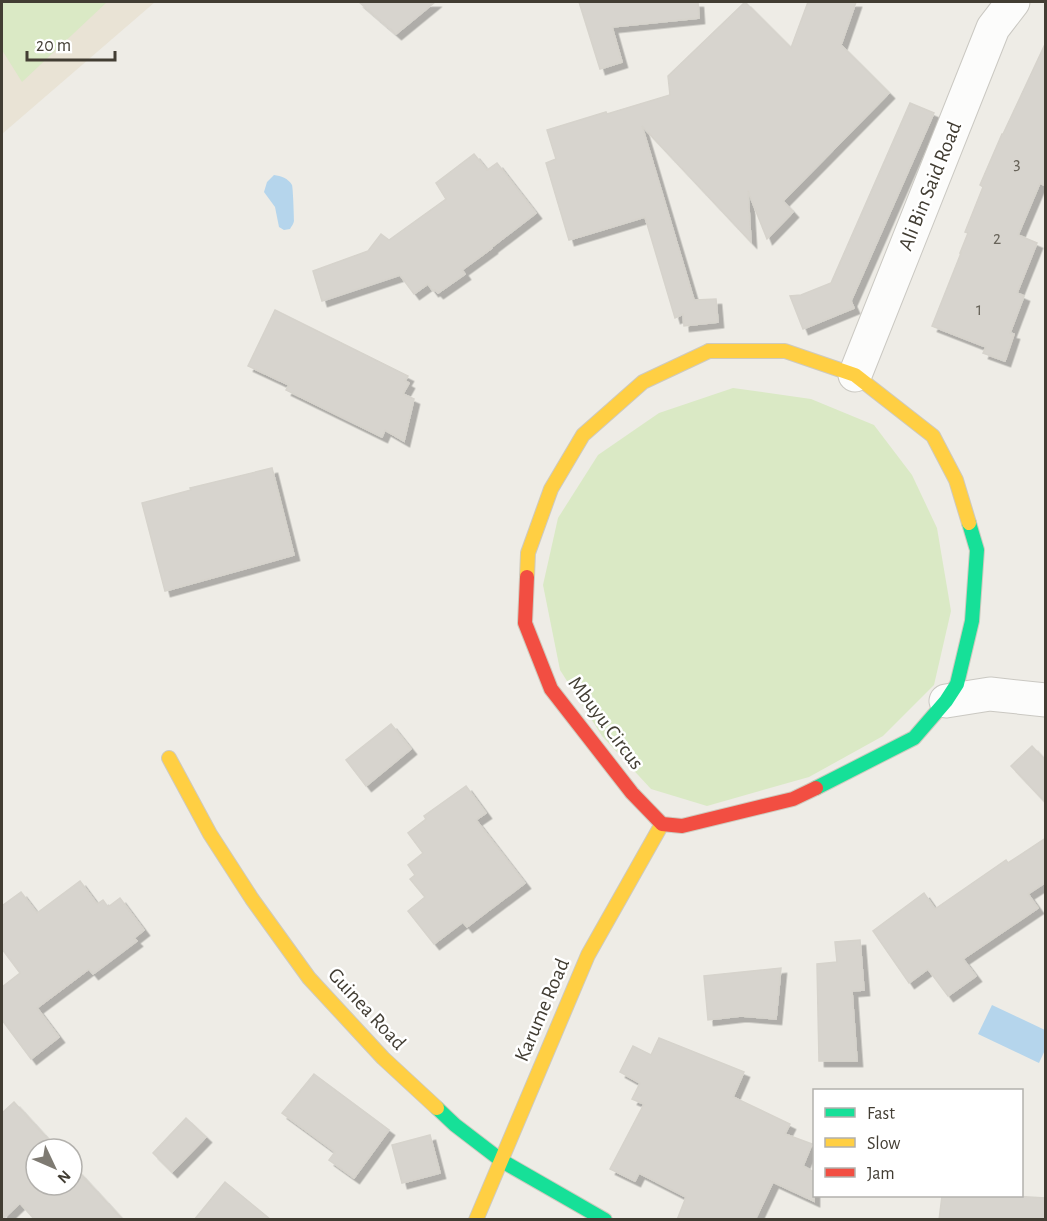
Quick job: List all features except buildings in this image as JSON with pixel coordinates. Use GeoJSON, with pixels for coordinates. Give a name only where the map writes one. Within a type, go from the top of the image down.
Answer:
{"type":"FeatureCollection","features":[{"type":"Feature","properties":{"kind":"street","name":"Ali Bin Said Road"},"geometry":{"type":"LineString","coordinates":[[855,375],[993,28],[1013,2]]}},
{"type":"Feature","properties":{"kind":"street","name":"Mbuyu Circus"},"geometry":{"type":"LineString","coordinates":[[709,351],[785,351],[855,375],[933,436],[956,480],[977,550],[972,621],[957,684],[914,738],[834,779],[793,798],[682,826],[662,824],[633,793],[551,688],[525,623],[528,553],[551,489],[583,435],[643,382],[709,351]]}},
{"type":"Feature","properties":{"kind":"street"},"geometry":{"type":"LineString","coordinates":[[946,700],[990,694],[1046,700]]}},
{"type":"Feature","properties":{"kind":"street","name":"Guinea Road"},"geometry":{"type":"LineString","coordinates":[[169,758],[210,834],[252,899],[309,978],[391,1066],[455,1125],[502,1161],[605,1220]]}},
{"type":"Feature","properties":{"kind":"street","name":"Karume Road"},"geometry":{"type":"LineString","coordinates":[[476,1220],[588,955],[662,824]]}},
{"type":"Feature","properties":{"kind":"shaded area"},"geometry":{"type":"Polygon","coordinates":[[[2,2],[155,2],[2,134],[2,2]]]}},
{"type":"Feature","properties":{"kind":"green space"},"geometry":{"type":"Polygon","coordinates":[[[2,2],[107,2],[22,82],[2,50],[2,2]]]}},
{"type":"Feature","properties":{"kind":"green space"},"geometry":{"type":"Polygon","coordinates":[[[733,388],[811,399],[874,425],[912,475],[937,528],[951,611],[934,685],[883,736],[809,777],[707,806],[651,789],[602,736],[560,670],[543,585],[558,518],[598,455],[659,413],[733,388]]]}},
{"type":"Feature","properties":{"kind":"water"},"geometry":{"type":"Polygon","coordinates":[[[274,175],[284,178],[292,185],[294,220],[290,229],[284,230],[279,227],[275,207],[264,192],[267,182],[274,175]]]}},
{"type":"Feature","properties":{"kind":"water"},"geometry":{"type":"Polygon","coordinates":[[[992,1005],[1045,1030],[1045,1050],[1039,1063],[978,1034],[992,1005]]]}},
{"type":"Feature","properties":{"kind":"traffic: fast"},"geometry":{"type":"LineString","coordinates":[[816,788],[914,738],[946,701],[957,684],[972,621],[977,550],[969,523]]}},
{"type":"Feature","properties":{"kind":"traffic: fast"},"geometry":{"type":"LineString","coordinates":[[437,1108],[455,1125],[502,1161],[605,1220]]}},
{"type":"Feature","properties":{"kind":"traffic: slow"},"geometry":{"type":"LineString","coordinates":[[709,351],[785,351],[855,375],[933,436],[956,480],[969,523]]}},
{"type":"Feature","properties":{"kind":"traffic: slow"},"geometry":{"type":"LineString","coordinates":[[527,577],[528,553],[551,489],[583,435],[643,382],[709,351]]}},
{"type":"Feature","properties":{"kind":"traffic: slow"},"geometry":{"type":"LineString","coordinates":[[169,758],[210,834],[252,899],[309,978],[383,1058],[437,1108]]}},
{"type":"Feature","properties":{"kind":"traffic: slow"},"geometry":{"type":"LineString","coordinates":[[476,1220],[588,955],[662,824]]}},
{"type":"Feature","properties":{"kind":"traffic: jam"},"geometry":{"type":"LineString","coordinates":[[527,577],[525,623],[551,689],[632,793],[662,824],[682,826],[793,799],[816,788]]}}]}
